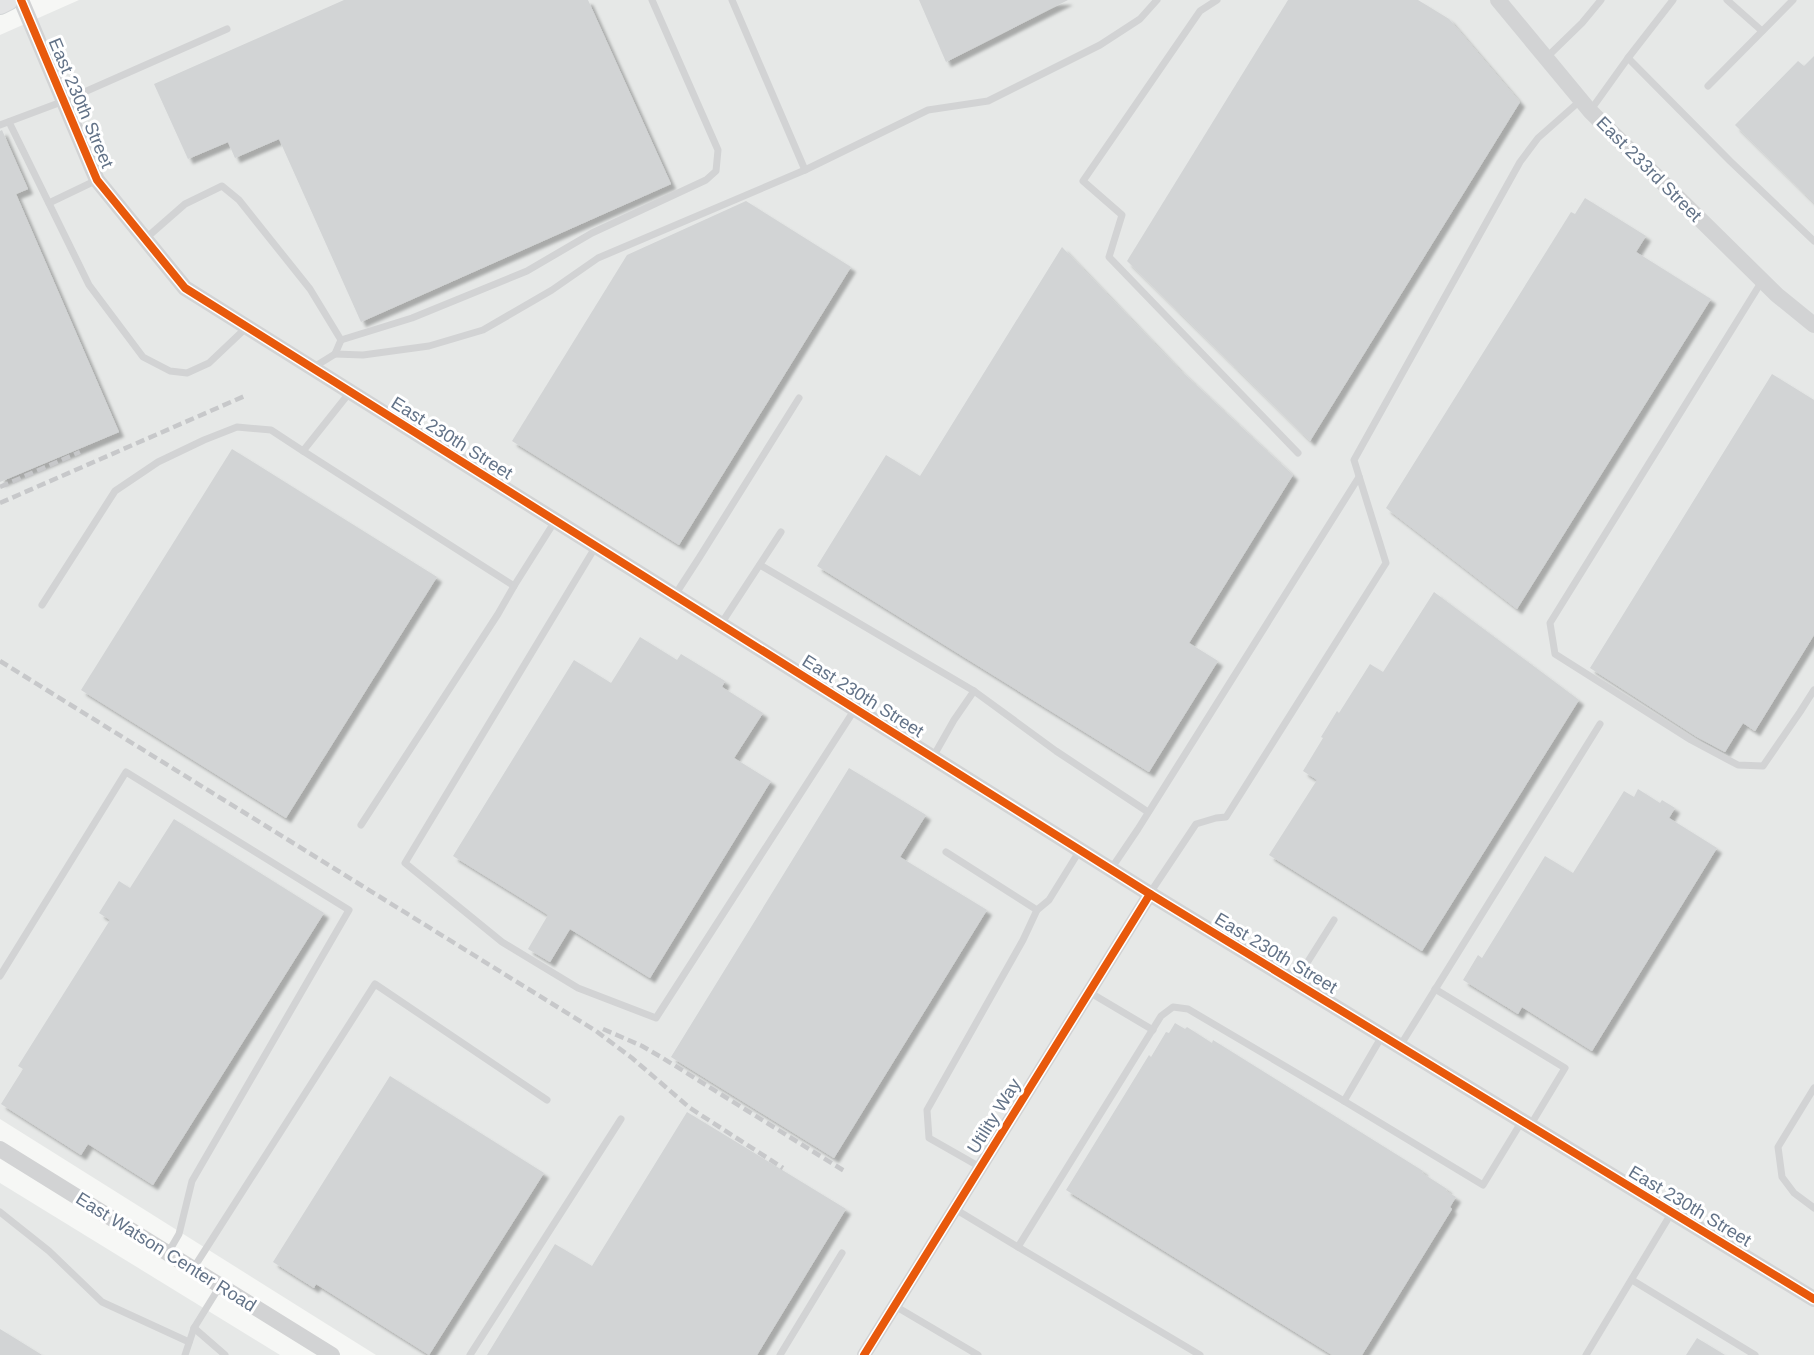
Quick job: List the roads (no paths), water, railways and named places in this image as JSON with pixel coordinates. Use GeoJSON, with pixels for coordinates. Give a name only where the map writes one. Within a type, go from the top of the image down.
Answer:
{"type":"FeatureCollection","features":[{"type":"Feature","properties":{"kind":"main road"},"geometry":{"type":"LineString","coordinates":[[0,4],[8,0]]}},
{"type":"Feature","properties":{"kind":"street","name":"East 230th Street"},"geometry":{"type":"LineString","coordinates":[[21,0],[97,180],[184,288],[1150,894],[1814,1299]]}},
{"type":"Feature","properties":{"kind":"street","name":"East 233rd Street"},"geometry":{"type":"LineString","coordinates":[[1498,0],[1586,106],[1777,296],[1814,325]]}},
{"type":"Feature","properties":{"kind":"street","name":"Utility Way"},"geometry":{"type":"LineString","coordinates":[[864,1355],[1150,894]]}},
{"type":"Feature","properties":{"kind":"street","name":"East Watson Center Road"},"geometry":{"type":"LineString","coordinates":[[0,1149],[332,1355]]}},
{"type":"Feature","properties":{"kind":"lane"},"geometry":{"type":"LineString","coordinates":[[312,368],[335,354],[342,340],[412,318],[527,271],[592,233],[706,180],[716,171],[718,150],[652,0]]}},
{"type":"Feature","properties":{"kind":"lane"},"geometry":{"type":"LineString","coordinates":[[732,0],[805,170]]}},
{"type":"Feature","properties":{"kind":"lane"},"geometry":{"type":"LineString","coordinates":[[335,354],[363,355],[429,346],[483,330],[552,290],[598,258],[805,170],[928,110],[988,101],[1100,45],[1140,19],[1157,0]]}},
{"type":"Feature","properties":{"kind":"lane"},"geometry":{"type":"LineString","coordinates":[[1217,0],[1200,11],[1083,181],[1122,215],[1109,257],[1298,453]]}},
{"type":"Feature","properties":{"kind":"lane"},"geometry":{"type":"LineString","coordinates":[[1546,58],[1582,23],[1601,0]]}},
{"type":"Feature","properties":{"kind":"lane"},"geometry":{"type":"LineString","coordinates":[[1150,894],[1196,824],[1226,817],[1386,563],[1354,460],[1520,162],[1538,138],[1586,106],[1628,58],[1673,0]]}},
{"type":"Feature","properties":{"kind":"lane"},"geometry":{"type":"LineString","coordinates":[[1727,0],[1762,31]]}},
{"type":"Feature","properties":{"kind":"lane"},"geometry":{"type":"LineString","coordinates":[[1708,86],[1793,0]]}},
{"type":"Feature","properties":{"kind":"lane"},"geometry":{"type":"LineString","coordinates":[[0,125],[64,101],[226,29]]}},
{"type":"Feature","properties":{"kind":"lane"},"geometry":{"type":"LineString","coordinates":[[1628,58],[1730,161],[1814,241]]}},
{"type":"Feature","properties":{"kind":"lane"},"geometry":{"type":"LineString","coordinates":[[9,122],[89,285],[143,357],[170,371],[187,373],[209,363],[247,327]]}},
{"type":"Feature","properties":{"kind":"lane"},"geometry":{"type":"LineString","coordinates":[[49,203],[97,180]]}},
{"type":"Feature","properties":{"kind":"lane"},"geometry":{"type":"LineString","coordinates":[[145,239],[185,204],[222,186],[239,200],[310,289],[342,340]]}},
{"type":"Feature","properties":{"kind":"lane"},"geometry":{"type":"LineString","coordinates":[[1762,281],[1550,623],[1555,654],[1691,740],[1738,765],[1762,766],[1814,690]]}},
{"type":"Feature","properties":{"kind":"lane"},"geometry":{"type":"LineString","coordinates":[[303,451],[350,392]]}},
{"type":"Feature","properties":{"kind":"lane"},"geometry":{"type":"LineString","coordinates":[[675,596],[799,398]]}},
{"type":"Feature","properties":{"kind":"lane"},"geometry":{"type":"LineString","coordinates":[[42,605],[115,491],[158,462],[237,426],[271,430],[514,586]]}},
{"type":"Feature","properties":{"kind":"lane"},"geometry":{"type":"LineString","coordinates":[[1111,869],[1359,477]]}},
{"type":"Feature","properties":{"kind":"lane"},"geometry":{"type":"LineString","coordinates":[[361,825],[498,614],[555,520]]}},
{"type":"Feature","properties":{"kind":"lane"},"geometry":{"type":"LineString","coordinates":[[721,624],[781,532]]}},
{"type":"Feature","properties":{"kind":"lane"},"geometry":{"type":"LineString","coordinates":[[596,546],[405,863],[501,942],[578,988],[656,1018],[855,708]]}},
{"type":"Feature","properties":{"kind":"lane"},"geometry":{"type":"LineString","coordinates":[[760,565],[974,691],[1056,751],[1148,812]]}},
{"type":"Feature","properties":{"kind":"lane"},"geometry":{"type":"LineString","coordinates":[[933,757],[974,691]]}},
{"type":"Feature","properties":{"kind":"lane"},"geometry":{"type":"LineString","coordinates":[[1400,1046],[1600,724]]}},
{"type":"Feature","properties":{"kind":"lane"},"geometry":{"type":"LineString","coordinates":[[0,976],[126,772],[349,910],[192,1181],[179,1234],[168,1254]]}},
{"type":"Feature","properties":{"kind":"lane"},"geometry":{"type":"LineString","coordinates":[[981,1167],[929,1138],[927,1110],[1023,940],[1037,910],[1049,900],[1080,850]]}},
{"type":"Feature","properties":{"kind":"lane"},"geometry":{"type":"LineString","coordinates":[[946,852],[1037,910]]}},
{"type":"Feature","properties":{"kind":"lane"},"geometry":{"type":"LineString","coordinates":[[1295,982],[1334,920]]}},
{"type":"Feature","properties":{"kind":"lane"},"geometry":{"type":"LineString","coordinates":[[193,1269],[375,984],[547,1100]]}},
{"type":"Feature","properties":{"kind":"lane"},"geometry":{"type":"LineString","coordinates":[[1018,1247],[1161,1016],[1173,1007],[1188,1009],[1482,1185],[1565,1068],[1436,988]]}},
{"type":"Feature","properties":{"kind":"lane"},"geometry":{"type":"LineString","coordinates":[[1089,992],[1153,1030]]}},
{"type":"Feature","properties":{"kind":"lane"},"geometry":{"type":"LineString","coordinates":[[1344,1101],[1382,1036]]}},
{"type":"Feature","properties":{"kind":"lane"},"geometry":{"type":"LineString","coordinates":[[1814,1088],[1778,1147],[1782,1177],[1794,1193],[1814,1208]]}},
{"type":"Feature","properties":{"kind":"lane"},"geometry":{"type":"LineString","coordinates":[[470,1355],[621,1119]]}},
{"type":"Feature","properties":{"kind":"lane"},"geometry":{"type":"LineString","coordinates":[[955,1209],[1200,1355]]}},
{"type":"Feature","properties":{"kind":"lane"},"geometry":{"type":"LineString","coordinates":[[0,1212],[49,1251],[102,1302],[189,1342]]}},
{"type":"Feature","properties":{"kind":"lane"},"geometry":{"type":"LineString","coordinates":[[1586,1355],[1672,1212]]}},
{"type":"Feature","properties":{"kind":"lane"},"geometry":{"type":"LineString","coordinates":[[780,1355],[842,1254]]}},
{"type":"Feature","properties":{"kind":"lane"},"geometry":{"type":"LineString","coordinates":[[1632,1280],[1755,1355]]}},
{"type":"Feature","properties":{"kind":"lane"},"geometry":{"type":"LineString","coordinates":[[185,1355],[194,1328],[220,1286]]}},
{"type":"Feature","properties":{"kind":"lane"},"geometry":{"type":"LineString","coordinates":[[895,1306],[978,1355]]}},
{"type":"Feature","properties":{"kind":"lane"},"geometry":{"type":"LineString","coordinates":[[194,1328],[223,1354]]}},
{"type":"Feature","properties":{"kind":"railway"},"geometry":{"type":"LineString","coordinates":[[0,503],[247,395]]}},
{"type":"Feature","properties":{"kind":"railway"},"geometry":{"type":"LineString","coordinates":[[0,487],[80,452]]}},
{"type":"Feature","properties":{"kind":"railway"},"geometry":{"type":"LineString","coordinates":[[0,661],[596,1031],[632,1058],[690,1108],[783,1168]]}},
{"type":"Feature","properties":{"kind":"railway"},"geometry":{"type":"LineString","coordinates":[[603,1029],[661,1057],[846,1172]]}}]}
